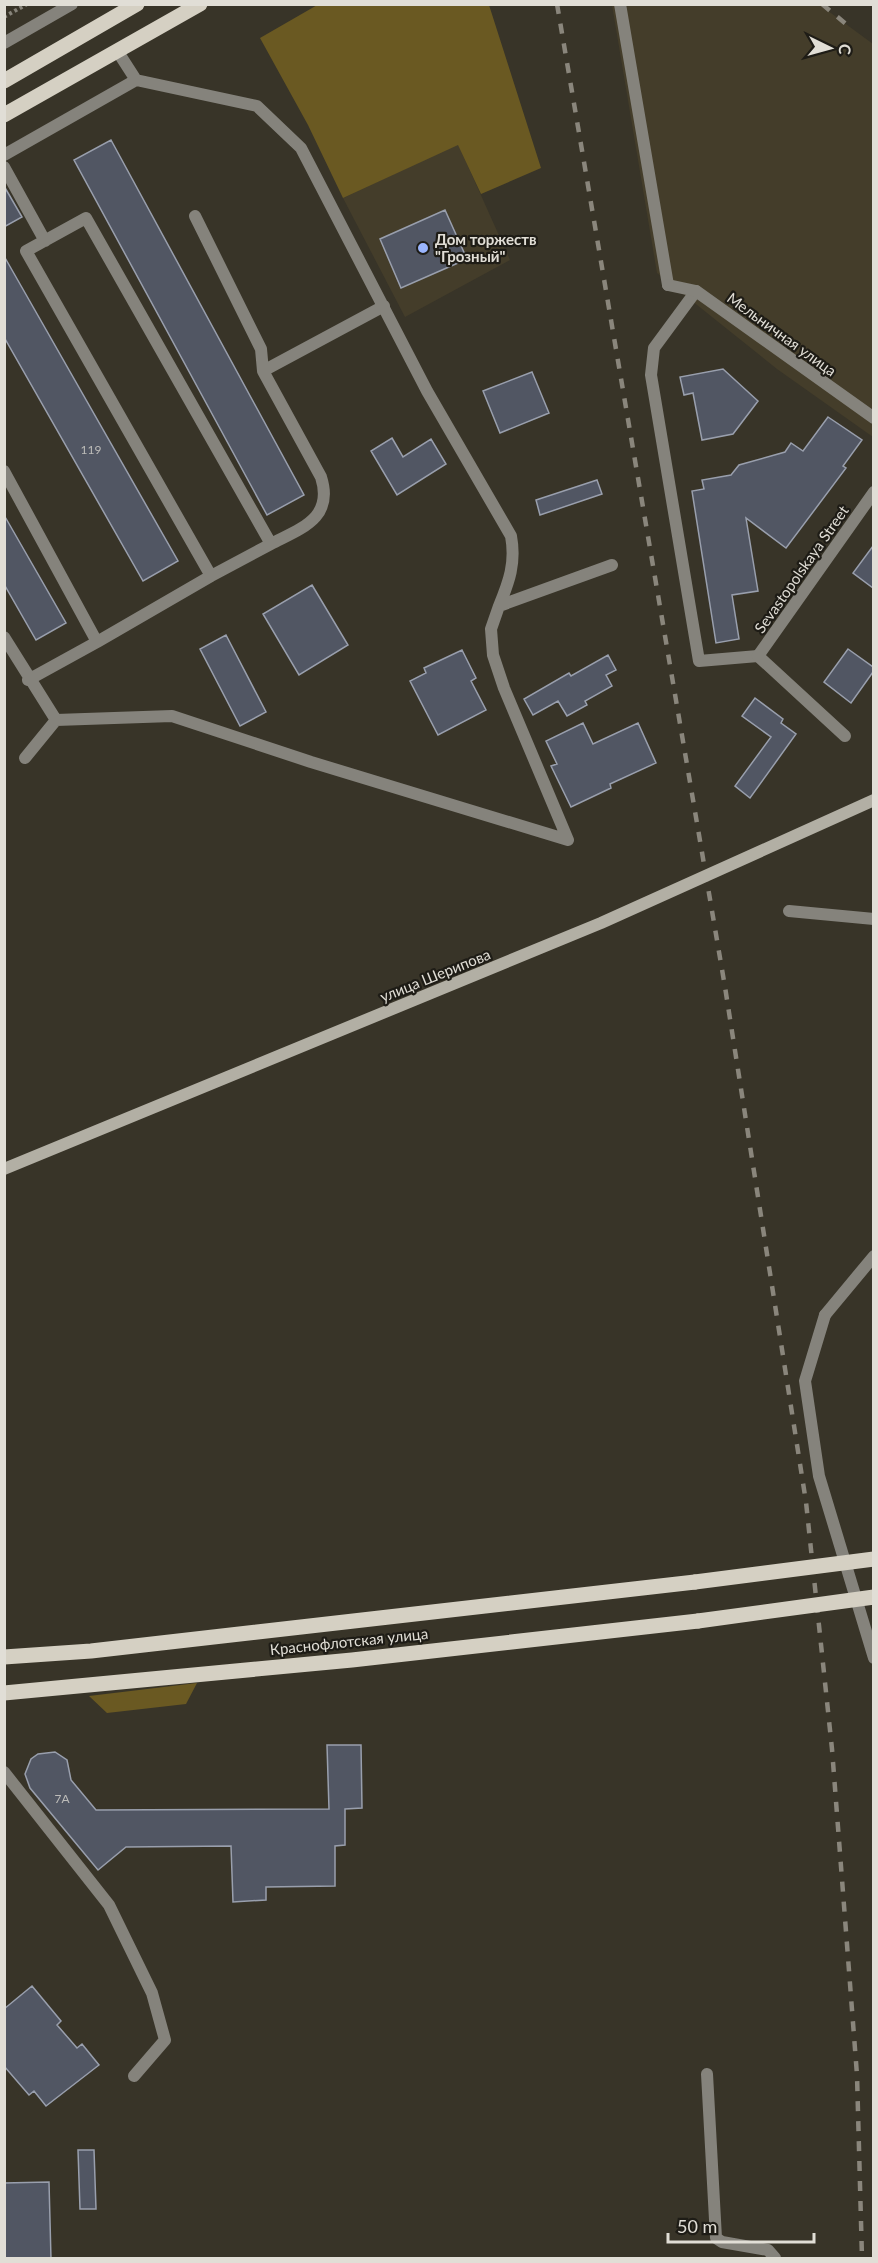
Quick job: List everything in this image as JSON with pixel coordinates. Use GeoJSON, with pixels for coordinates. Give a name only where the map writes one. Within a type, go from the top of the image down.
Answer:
{"type":"FeatureCollection","features":[{"type":"Feature","properties":{"kind":"main road"},"geometry":{"type":"LineString","coordinates":[[4,81],[137,4]]}},
{"type":"Feature","properties":{"kind":"main road"},"geometry":{"type":"LineString","coordinates":[[4,115],[201,4]]}},
{"type":"Feature","properties":{"kind":"main road","name":"улица Шерипова"},"geometry":{"type":"LineString","coordinates":[[4,1169],[601,923],[873,800]]}},
{"type":"Feature","properties":{"kind":"main road"},"geometry":{"type":"LineString","coordinates":[[4,1657],[92,1651],[695,1582],[873,1559]]}},
{"type":"Feature","properties":{"kind":"main road","name":"Краснофлотская улица"},"geometry":{"type":"LineString","coordinates":[[4,1693],[352,1660],[698,1621],[873,1597]]}},
{"type":"Feature","properties":{"kind":"street"},"geometry":{"type":"LineString","coordinates":[[4,43],[72,4]]}},
{"type":"Feature","properties":{"kind":"street","name":"Мельничная улица"},"geometry":{"type":"LineString","coordinates":[[620,4],[668,285],[696,291],[873,418]]}},
{"type":"Feature","properties":{"kind":"street"},"geometry":{"type":"LineString","coordinates":[[118,52],[136,80]]}},
{"type":"Feature","properties":{"kind":"street"},"geometry":{"type":"LineString","coordinates":[[4,155],[136,80],[257,106],[301,148],[428,391],[511,536],[514,553],[511,578],[491,629],[493,655],[504,688],[568,840],[311,762],[172,716],[56,720],[25,758]]}},
{"type":"Feature","properties":{"kind":"street"},"geometry":{"type":"LineString","coordinates":[[4,167],[45,241]]}},
{"type":"Feature","properties":{"kind":"street"},"geometry":{"type":"LineString","coordinates":[[28,680],[211,576],[304,527],[324,505],[326,493],[321,477],[262,371],[261,349],[195,216]]}},
{"type":"Feature","properties":{"kind":"street"},"geometry":{"type":"LineString","coordinates":[[211,576],[26,251],[86,218],[271,544]]}},
{"type":"Feature","properties":{"kind":"street"},"geometry":{"type":"LineString","coordinates":[[696,291],[654,348],[651,375],[699,661],[758,656]]}},
{"type":"Feature","properties":{"kind":"street"},"geometry":{"type":"LineString","coordinates":[[262,371],[384,306]]}},
{"type":"Feature","properties":{"kind":"street"},"geometry":{"type":"LineString","coordinates":[[4,471],[97,642]]}},
{"type":"Feature","properties":{"kind":"street","name":"Sevastopolskaya Street"},"geometry":{"type":"LineString","coordinates":[[845,736],[758,656],[873,492]]}},
{"type":"Feature","properties":{"kind":"street"},"geometry":{"type":"LineString","coordinates":[[499,606],[612,566]]}},
{"type":"Feature","properties":{"kind":"street"},"geometry":{"type":"LineString","coordinates":[[4,637],[28,680],[56,720]]}},
{"type":"Feature","properties":{"kind":"street"},"geometry":{"type":"LineString","coordinates":[[789,910],[873,919]]}},
{"type":"Feature","properties":{"kind":"street"},"geometry":{"type":"LineString","coordinates":[[873,1256],[825,1315],[805,1381],[819,1476],[873,1658]]}},
{"type":"Feature","properties":{"kind":"street"},"geometry":{"type":"LineString","coordinates":[[4,1772],[109,1905],[152,1993],[165,2040],[134,2076]]}},
{"type":"Feature","properties":{"kind":"street"},"geometry":{"type":"LineString","coordinates":[[707,2074],[716,2238],[722,2242],[768,2250],[775,2259]]}},
{"type":"Feature","properties":{"kind":"path"},"geometry":{"type":"LineString","coordinates":[[4,17],[27,4]]}},
{"type":"Feature","properties":{"kind":"shaded area"},"geometry":{"type":"Polygon","coordinates":[[[319,4],[489,5],[541,168],[481,194],[458,145],[343,198],[308,125],[260,38],[319,4]]]}},
{"type":"Feature","properties":{"kind":"shaded area"},"geometry":{"type":"Polygon","coordinates":[[[612,5],[820,5],[873,44],[873,437],[777,369],[657,273],[612,5]]]}},
{"type":"Feature","properties":{"kind":"shaded area"},"geometry":{"type":"Polygon","coordinates":[[[458,144],[510,260],[405,317],[343,198],[458,144]]]}},
{"type":"Feature","properties":{"kind":"shaded area"},"geometry":{"type":"Polygon","coordinates":[[[197,1683],[186,1704],[107,1713],[89,1696],[197,1683]]]}},
{"type":"Feature","properties":{"kind":"building"},"geometry":{"type":"Polygon","coordinates":[[[111,140],[304,495],[267,515],[74,160],[111,140]]]}},
{"type":"Feature","properties":{"kind":"building"},"geometry":{"type":"Polygon","coordinates":[[[4,186],[22,217],[4,227],[4,186]]]}},
{"type":"Feature","properties":{"kind":"building"},"geometry":{"type":"Polygon","coordinates":[[[445,210],[467,259],[401,288],[380,239],[445,210]]]}},
{"type":"Feature","properties":{"kind":"building"},"geometry":{"type":"Polygon","coordinates":[[[4,256],[178,561],[143,581],[4,337],[4,256]]]}},
{"type":"Feature","properties":{"kind":"building"},"geometry":{"type":"Polygon","coordinates":[[[723,369],[758,401],[733,434],[702,440],[693,393],[684,395],[680,377],[723,369]]]}},
{"type":"Feature","properties":{"kind":"building"},"geometry":{"type":"Polygon","coordinates":[[[532,372],[549,413],[500,433],[483,391],[532,372]]]}},
{"type":"Feature","properties":{"kind":"building"},"geometry":{"type":"Polygon","coordinates":[[[828,417],[862,440],[843,466],[846,468],[786,548],[746,518],[758,591],[732,595],[739,639],[716,643],[692,491],[704,489],[702,480],[731,475],[739,465],[785,452],[791,443],[803,451],[828,417]]]}},
{"type":"Feature","properties":{"kind":"building"},"geometry":{"type":"Polygon","coordinates":[[[392,438],[403,457],[431,439],[446,464],[397,495],[371,451],[392,438]]]}},
{"type":"Feature","properties":{"kind":"building"},"geometry":{"type":"Polygon","coordinates":[[[597,480],[602,494],[540,515],[536,500],[597,480]]]}},
{"type":"Feature","properties":{"kind":"building"},"geometry":{"type":"Polygon","coordinates":[[[4,515],[66,623],[36,640],[4,584],[4,515]]]}},
{"type":"Feature","properties":{"kind":"building"},"geometry":{"type":"Polygon","coordinates":[[[873,546],[873,588],[853,573],[873,546]]]}},
{"type":"Feature","properties":{"kind":"building"},"geometry":{"type":"Polygon","coordinates":[[[312,585],[348,645],[299,675],[263,614],[312,585]]]}},
{"type":"Feature","properties":{"kind":"building"},"geometry":{"type":"Polygon","coordinates":[[[226,635],[266,712],[240,726],[200,649],[226,635]]]}},
{"type":"Feature","properties":{"kind":"building"},"geometry":{"type":"Polygon","coordinates":[[[848,649],[873,667],[873,672],[851,703],[824,682],[848,649]]]}},
{"type":"Feature","properties":{"kind":"building"},"geometry":{"type":"Polygon","coordinates":[[[462,650],[476,678],[471,681],[486,710],[438,735],[410,681],[426,673],[424,668],[462,650]]]}},
{"type":"Feature","properties":{"kind":"building"},"geometry":{"type":"Polygon","coordinates":[[[608,655],[616,670],[606,675],[612,686],[585,701],[587,705],[567,716],[558,701],[533,715],[524,699],[569,673],[571,676],[608,655]]]}},
{"type":"Feature","properties":{"kind":"building"},"geometry":{"type":"Polygon","coordinates":[[[755,698],[783,719],[781,723],[796,734],[750,798],[735,786],[771,737],[742,716],[755,698]]]}},
{"type":"Feature","properties":{"kind":"building"},"geometry":{"type":"Polygon","coordinates":[[[583,723],[593,744],[638,723],[656,763],[610,784],[611,788],[571,807],[551,766],[557,764],[546,741],[583,723]]]}},
{"type":"Feature","properties":{"kind":"building"},"geometry":{"type":"Polygon","coordinates":[[[327,1745],[361,1745],[362,1808],[345,1809],[345,1845],[335,1846],[335,1886],[266,1887],[266,1900],[233,1902],[231,1846],[126,1847],[98,1870],[30,1788],[25,1774],[31,1759],[38,1754],[55,1752],[67,1760],[71,1780],[96,1810],[329,1809],[327,1745]]]}},
{"type":"Feature","properties":{"kind":"building"},"geometry":{"type":"Polygon","coordinates":[[[32,1986],[61,2021],[57,2025],[77,2048],[82,2044],[99,2065],[46,2106],[34,2091],[29,2095],[4,2066],[4,2009],[32,1986]]]}},
{"type":"Feature","properties":{"kind":"building"},"geometry":{"type":"Polygon","coordinates":[[[78,2150],[94,2150],[96,2209],[80,2209],[78,2150]]]}},
{"type":"Feature","properties":{"kind":"building"},"geometry":{"type":"Polygon","coordinates":[[[49,2182],[51,2259],[4,2259],[4,2183],[49,2182]]]}},
{"type":"Feature","properties":{"kind":"railway"},"geometry":{"type":"LineString","coordinates":[[557,4],[725,987],[806,1502],[832,1749],[857,2075],[862,2258]]}},
{"type":"Feature","properties":{"kind":"railway"},"geometry":{"type":"LineString","coordinates":[[822,4],[846,24]]}},
{"type":"Feature","properties":{"kind":"place","name":"Дом торжеств \"Грозный\""},"geometry":{"type":"Point","coordinates":[423,248]}}]}
